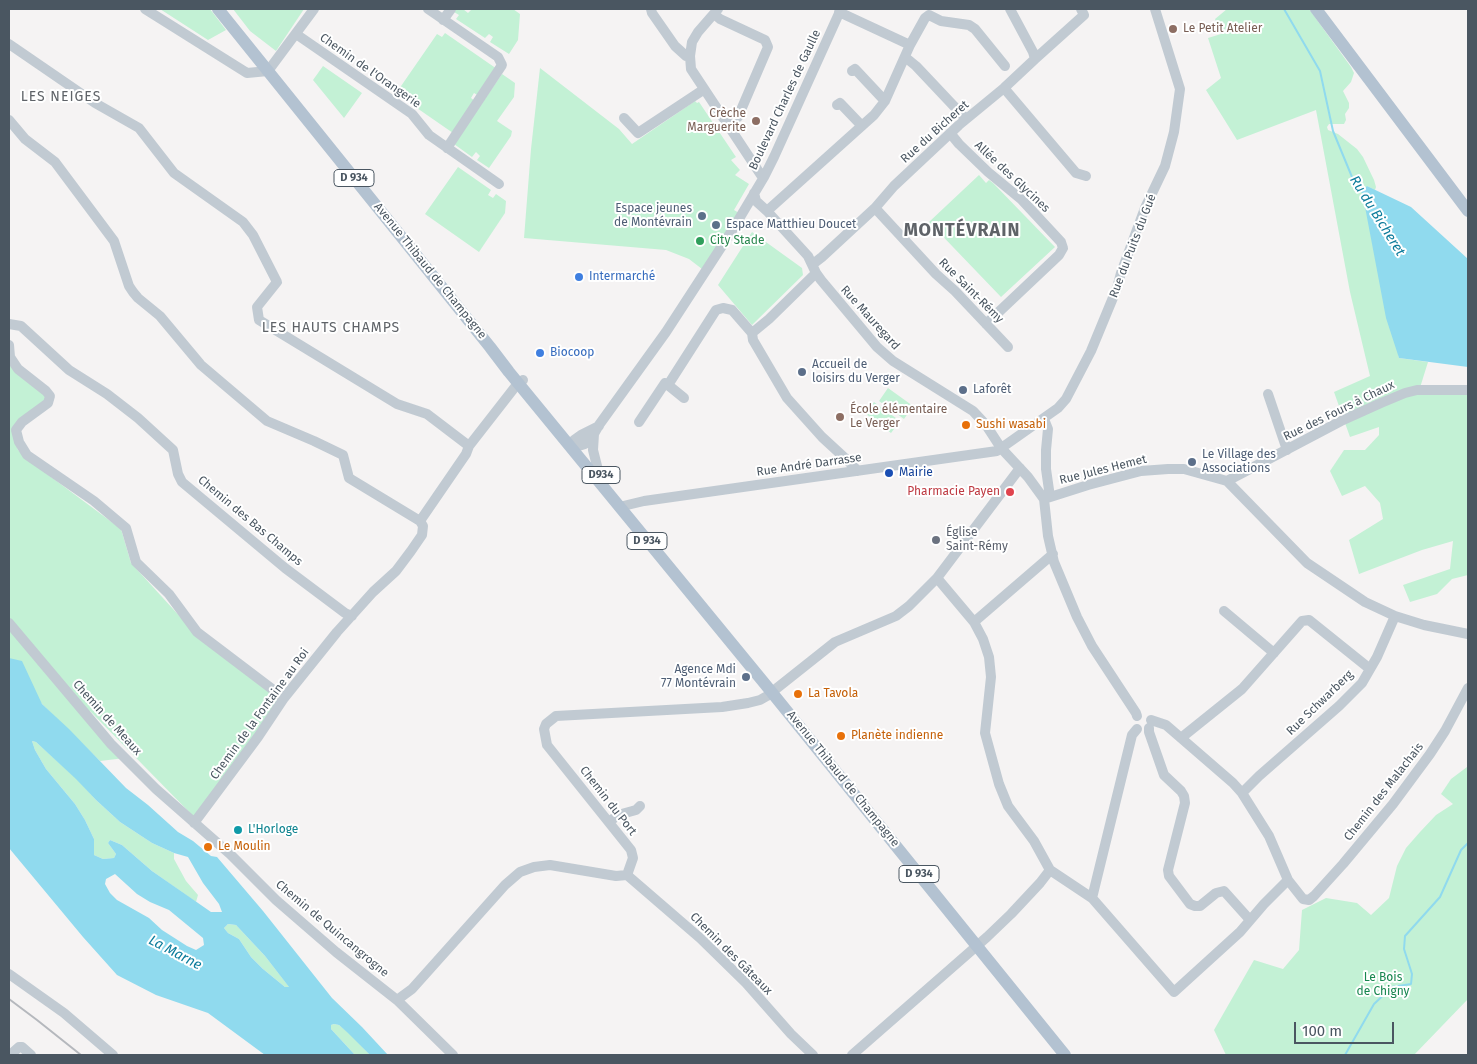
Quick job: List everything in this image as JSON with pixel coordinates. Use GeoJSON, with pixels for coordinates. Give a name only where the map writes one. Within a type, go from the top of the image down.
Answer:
{"type":"FeatureCollection","features":[{"type":"Feature","properties":{"kind":"main road","name":"Avenue Thibaud de Champagne"},"geometry":{"type":"LineString","coordinates":[[218,9],[490,346],[508,372],[521,382],[598,470],[622,506]]}},
{"type":"Feature","properties":{"kind":"main road"},"geometry":{"type":"LineString","coordinates":[[1316,9],[1468,211]]}},
{"type":"Feature","properties":{"kind":"main road","name":"Avenue Thibaud de Champagne"},"geometry":{"type":"LineString","coordinates":[[575,444],[675,574],[1066,1055]]}},
{"type":"Feature","properties":{"kind":"street"},"geometry":{"type":"LineString","coordinates":[[145,9],[248,73],[268,71],[314,9]]}},
{"type":"Feature","properties":{"kind":"street"},"geometry":{"type":"LineString","coordinates":[[428,9],[498,57],[502,64],[448,148]]}},
{"type":"Feature","properties":{"kind":"street"},"geometry":{"type":"LineString","coordinates":[[443,20],[451,9]]}},
{"type":"Feature","properties":{"kind":"street"},"geometry":{"type":"LineString","coordinates":[[651,9],[675,46],[686,56],[690,56]]}},
{"type":"Feature","properties":{"kind":"street"},"geometry":{"type":"LineString","coordinates":[[1010,9],[1035,59]]}},
{"type":"Feature","properties":{"kind":"street","name":"Rue du Bicheret"},"geometry":{"type":"LineString","coordinates":[[814,268],[822,257],[875,208],[894,186],[950,133],[1004,88],[1084,16],[1081,9]]}},
{"type":"Feature","properties":{"kind":"street","name":"Rue du Puits du Gué"},"geometry":{"type":"LineString","coordinates":[[1000,448],[1044,419],[1066,399],[1091,350],[1117,288],[1145,208],[1164,166],[1174,132],[1180,88],[1155,9]]}},
{"type":"Feature","properties":{"kind":"street"},"geometry":{"type":"LineString","coordinates":[[840,10],[910,45]]}},
{"type":"Feature","properties":{"kind":"street","name":"Boulevard Charles de Gaulle"},"geometry":{"type":"LineString","coordinates":[[575,444],[591,439],[714,260],[764,177],[780,146],[840,10]]}},
{"type":"Feature","properties":{"kind":"street"},"geometry":{"type":"LineString","coordinates":[[727,124],[738,116],[768,47],[765,40],[720,19],[716,11],[692,42],[690,70],[761,174],[764,177]]}},
{"type":"Feature","properties":{"kind":"street"},"geometry":{"type":"LineString","coordinates":[[767,211],[874,115],[885,101],[910,45],[928,12],[941,21],[969,25],[975,29],[1005,66]]}},
{"type":"Feature","properties":{"kind":"street","name":"Chemin de l'Orangerie"},"geometry":{"type":"LineString","coordinates":[[296,34],[412,114],[429,135],[499,184]]}},
{"type":"Feature","properties":{"kind":"street"},"geometry":{"type":"LineString","coordinates":[[9,44],[95,103],[139,128],[174,173],[243,222],[253,235],[277,282],[257,307],[259,320],[397,404],[427,414],[469,446]]}},
{"type":"Feature","properties":{"kind":"street"},"geometry":{"type":"LineString","coordinates":[[905,57],[916,66],[966,119]]}},
{"type":"Feature","properties":{"kind":"street"},"geometry":{"type":"LineString","coordinates":[[852,71],[855,69],[885,101]]}},
{"type":"Feature","properties":{"kind":"street"},"geometry":{"type":"LineString","coordinates":[[1004,88],[1076,173],[1086,176]]}},
{"type":"Feature","properties":{"kind":"street"},"geometry":{"type":"LineString","coordinates":[[624,118],[638,133],[703,90]]}},
{"type":"Feature","properties":{"kind":"street"},"geometry":{"type":"LineString","coordinates":[[837,105],[840,103],[862,126]]}},
{"type":"Feature","properties":{"kind":"street"},"geometry":{"type":"LineString","coordinates":[[9,120],[25,139],[55,162],[114,241],[129,286],[133,292],[160,316],[201,365],[267,422],[343,455],[349,478],[420,521]]}},
{"type":"Feature","properties":{"kind":"street","name":"Allée des Glycines"},"geometry":{"type":"LineString","coordinates":[[950,133],[988,172],[1022,200],[1061,242],[1064,248],[1059,255],[986,324]]}},
{"type":"Feature","properties":{"kind":"street","name":"Rue Mauregard"},"geometry":{"type":"LineString","coordinates":[[754,193],[756,201],[808,256],[814,268],[865,334],[882,352],[896,363],[973,411],[986,425],[1000,448],[1047,498]]}},
{"type":"Feature","properties":{"kind":"street","name":"Rue Saint-Rémy"},"geometry":{"type":"LineString","coordinates":[[875,208],[936,274],[955,291],[1008,347]]}},
{"type":"Feature","properties":{"kind":"street"},"geometry":{"type":"LineString","coordinates":[[752,333],[769,319],[814,268]]}},
{"type":"Feature","properties":{"kind":"street"},"geometry":{"type":"LineString","coordinates":[[668,385],[716,310],[723,308],[732,310],[752,333],[753,340],[787,398],[822,437],[858,471]]}},
{"type":"Feature","properties":{"kind":"street","name":"Chemin des Bas Champs"},"geometry":{"type":"LineString","coordinates":[[9,324],[21,326],[69,370],[107,394],[138,418],[173,450],[178,474],[182,482],[285,568],[345,613],[352,616]]}},
{"type":"Feature","properties":{"kind":"street"},"geometry":{"type":"LineString","coordinates":[[9,345],[10,357],[18,369],[50,396],[48,403],[22,422],[16,430],[19,442],[27,455],[94,501],[126,528],[136,562],[169,594],[197,632],[284,698]]}},
{"type":"Feature","properties":{"kind":"street","name":"Chemin de la Fontaine au Roi"},"geometry":{"type":"LineString","coordinates":[[194,823],[258,737],[284,698],[337,632],[373,592],[396,571],[411,551],[422,535],[423,526],[420,521],[466,454],[469,446],[521,382]]}},
{"type":"Feature","properties":{"kind":"street"},"geometry":{"type":"LineString","coordinates":[[639,422],[665,383],[684,398]]}},
{"type":"Feature","properties":{"kind":"street","name":"Rue des Fours à Chaux"},"geometry":{"type":"LineString","coordinates":[[1227,481],[1341,422],[1405,393],[1417,390],[1468,390]]}},
{"type":"Feature","properties":{"kind":"street"},"geometry":{"type":"LineString","coordinates":[[1268,394],[1287,450]]}},
{"type":"Feature","properties":{"kind":"street"},"geometry":{"type":"LineString","coordinates":[[937,578],[974,622],[983,639],[989,657],[990,678],[985,733],[999,784],[1008,806],[1034,841],[1050,870],[1092,898],[1174,992],[1240,932],[1288,880],[1269,836],[1242,793],[1166,725],[1150,728],[1142,732],[1137,729],[1134,724],[1137,716],[1136,713],[1092,646],[1064,587],[1048,536],[1046,450],[1048,429],[1044,419]]}},
{"type":"Feature","properties":{"kind":"street"},"geometry":{"type":"LineString","coordinates":[[597,430],[594,450],[598,470]]}},
{"type":"Feature","properties":{"kind":"street","name":"Rue André Darrasse"},"geometry":{"type":"LineString","coordinates":[[622,506],[644,501],[997,451],[1000,448]]}},
{"type":"Feature","properties":{"kind":"street"},"geometry":{"type":"LineString","coordinates":[[773,693],[835,642],[896,616],[909,606],[937,578],[1020,468]]}},
{"type":"Feature","properties":{"kind":"street","name":"Rue Jules Hemet"},"geometry":{"type":"LineString","coordinates":[[1047,498],[1141,471],[1168,468],[1184,469],[1227,481]]}},
{"type":"Feature","properties":{"kind":"street"},"geometry":{"type":"LineString","coordinates":[[1227,481],[1307,563],[1365,602],[1395,616],[1424,625],[1468,634]]}},
{"type":"Feature","properties":{"kind":"street"},"geometry":{"type":"LineString","coordinates":[[974,622],[1053,554]]}},
{"type":"Feature","properties":{"kind":"street"},"geometry":{"type":"LineString","coordinates":[[1224,611],[1274,653]]}},
{"type":"Feature","properties":{"kind":"street","name":"Rue Schwarberg"},"geometry":{"type":"LineString","coordinates":[[1242,793],[1362,683],[1395,616]]}},
{"type":"Feature","properties":{"kind":"street"},"geometry":{"type":"LineString","coordinates":[[1180,738],[1242,689],[1302,621],[1309,620],[1370,669]]}},
{"type":"Feature","properties":{"kind":"street","name":"Chemin de Meaux"},"geometry":{"type":"LineString","coordinates":[[9,623],[111,744],[156,789],[194,823]]}},
{"type":"Feature","properties":{"kind":"street","name":"Chemin des Malachais"},"geometry":{"type":"LineString","coordinates":[[1288,880],[1300,896],[1306,900],[1314,896],[1394,804],[1445,731],[1468,688]]}},
{"type":"Feature","properties":{"kind":"street","name":"Chemin du Port"},"geometry":{"type":"LineString","coordinates":[[627,875],[633,858],[631,850],[547,745],[544,729],[546,724],[556,716],[593,713],[658,712],[727,706],[760,700],[773,693]]}},
{"type":"Feature","properties":{"kind":"street"},"geometry":{"type":"LineString","coordinates":[[1137,716],[1145,714],[1164,775],[1184,796],[1185,803],[1168,870],[1169,876],[1190,904],[1200,906],[1216,893],[1224,891],[1250,920]]}},
{"type":"Feature","properties":{"kind":"street"},"geometry":{"type":"LineString","coordinates":[[1092,898],[1132,735],[1137,729]]}},
{"type":"Feature","properties":{"kind":"street"},"geometry":{"type":"LineString","coordinates":[[609,822],[618,816],[636,810],[640,806]]}},
{"type":"Feature","properties":{"kind":"street","name":"Chemin de Quincangrogne"},"geometry":{"type":"LineString","coordinates":[[194,823],[230,854],[276,900],[336,952],[397,1000],[453,1055]]}},
{"type":"Feature","properties":{"kind":"street"},"geometry":{"type":"LineString","coordinates":[[397,1000],[412,990],[506,885],[520,872],[534,867],[550,865],[616,876],[627,875]]}},
{"type":"Feature","properties":{"kind":"street"},"geometry":{"type":"LineString","coordinates":[[852,1055],[977,946],[1011,914],[1050,870]]}},
{"type":"Feature","properties":{"kind":"street","name":"Chemin des Gâteaux"},"geometry":{"type":"LineString","coordinates":[[627,875],[700,938],[746,983],[791,1034],[813,1055]]}},
{"type":"Feature","properties":{"kind":"street"},"geometry":{"type":"LineString","coordinates":[[9,974],[64,1013],[113,1055]]}},
{"type":"Feature","properties":{"kind":"street"},"geometry":{"type":"LineString","coordinates":[[10,1055],[19,1047],[22,1047],[31,1055]]}},
{"type":"Feature","properties":{"kind":"green space"},"geometry":{"type":"Polygon","coordinates":[[[160,9],[210,9],[226,30],[208,40],[160,9]]]}},
{"type":"Feature","properties":{"kind":"green space"},"geometry":{"type":"Polygon","coordinates":[[[233,9],[304,9],[276,51],[250,31],[233,9]]]}},
{"type":"Feature","properties":{"kind":"green space"},"geometry":{"type":"Polygon","coordinates":[[[456,9],[463,9],[468,13],[472,9],[513,9],[520,14],[518,40],[509,54],[490,42],[493,37],[489,34],[485,38],[456,19],[459,15],[454,12],[456,9]]]}},
{"type":"Feature","properties":{"kind":"green space"},"geometry":{"type":"Polygon","coordinates":[[[1227,9],[1309,9],[1354,73],[1351,82],[1343,91],[1349,103],[1344,124],[1329,124],[1327,127],[1328,130],[1338,134],[1357,149],[1374,180],[1375,190],[1367,186],[1399,358],[1428,362],[1418,394],[1468,395],[1468,575],[1452,579],[1437,594],[1410,602],[1403,585],[1450,569],[1453,541],[1422,550],[1359,574],[1349,540],[1383,519],[1380,503],[1365,486],[1342,496],[1330,471],[1344,450],[1365,450],[1379,435],[1379,427],[1350,437],[1334,392],[1370,376],[1350,292],[1316,110],[1237,140],[1206,90],[1221,78],[1208,38],[1221,34],[1215,19],[1227,9]]]}},
{"type":"Feature","properties":{"kind":"green space"},"geometry":{"type":"Polygon","coordinates":[[[445,33],[497,69],[479,96],[474,93],[471,98],[475,101],[453,133],[401,97],[403,92],[399,89],[437,34],[442,37],[445,33]]]}},
{"type":"Feature","properties":{"kind":"green space"},"geometry":{"type":"Polygon","coordinates":[[[323,66],[362,93],[344,118],[313,80],[323,66]]]}},
{"type":"Feature","properties":{"kind":"green space"},"geometry":{"type":"Polygon","coordinates":[[[540,68],[619,129],[632,144],[695,101],[699,102],[736,157],[731,160],[740,170],[735,175],[749,184],[734,210],[739,213],[702,269],[689,259],[666,250],[524,238],[540,68]]]}},
{"type":"Feature","properties":{"kind":"green space"},"geometry":{"type":"Polygon","coordinates":[[[502,74],[515,83],[514,97],[497,121],[512,131],[511,136],[489,168],[477,160],[480,156],[476,152],[472,157],[454,144],[502,74]]]}},
{"type":"Feature","properties":{"kind":"green space"},"geometry":{"type":"Polygon","coordinates":[[[458,167],[491,190],[488,195],[493,198],[496,194],[506,201],[505,213],[479,252],[425,214],[458,167]]]}},
{"type":"Feature","properties":{"kind":"green space"},"geometry":{"type":"Polygon","coordinates":[[[979,175],[986,183],[989,180],[993,183],[1055,247],[1001,297],[929,222],[979,175]]]}},
{"type":"Feature","properties":{"kind":"green space"},"geometry":{"type":"Polygon","coordinates":[[[752,232],[802,268],[803,275],[752,325],[718,285],[752,232]]]}},
{"type":"Feature","properties":{"kind":"green space"},"geometry":{"type":"Polygon","coordinates":[[[9,345],[10,357],[50,396],[12,433],[18,450],[35,465],[121,529],[131,563],[184,621],[284,698],[197,820],[90,711],[87,713],[125,758],[100,761],[42,704],[9,664],[9,345]]]}},
{"type":"Feature","properties":{"kind":"green space"},"geometry":{"type":"Polygon","coordinates":[[[888,388],[913,406],[904,419],[879,401],[888,388]]]}},
{"type":"Feature","properties":{"kind":"green space"},"geometry":{"type":"Polygon","coordinates":[[[874,402],[900,421],[891,433],[866,414],[874,402]]]}},
{"type":"Feature","properties":{"kind":"green space"},"geometry":{"type":"Polygon","coordinates":[[[32,741],[36,742],[77,779],[120,822],[152,843],[174,853],[174,859],[186,881],[198,895],[196,902],[152,871],[122,845],[110,840],[108,843],[116,854],[114,858],[103,859],[94,855],[94,839],[85,820],[75,804],[46,769],[32,741]]]}},
{"type":"Feature","properties":{"kind":"green space","name":"Le Bois de Chigny"},"geometry":{"type":"Polygon","coordinates":[[[1467,767],[1468,999],[1414,1055],[1226,1055],[1214,1030],[1254,960],[1283,969],[1299,950],[1302,910],[1326,898],[1357,903],[1371,915],[1389,898],[1397,866],[1406,848],[1436,815],[1453,804],[1441,794],[1451,779],[1467,767]]]}},
{"type":"Feature","properties":{"kind":"green space"},"geometry":{"type":"Polygon","coordinates":[[[228,924],[236,925],[265,956],[290,988],[285,987],[251,957],[239,939],[228,933],[224,928],[228,924]]]}},
{"type":"Feature","properties":{"kind":"green space"},"geometry":{"type":"Polygon","coordinates":[[[331,1025],[339,1025],[349,1033],[370,1055],[355,1055],[331,1029],[331,1025]]]}},
{"type":"Feature","properties":{"kind":"water"},"geometry":{"type":"Polygon","coordinates":[[[1367,186],[1411,207],[1468,259],[1468,367],[1399,358],[1386,318],[1362,191],[1367,186]]]}},
{"type":"Feature","properties":{"kind":"water","name":"La Marne"},"geometry":{"type":"Polygon","coordinates":[[[9,658],[22,661],[42,704],[126,788],[178,832],[193,841],[211,856],[217,857],[263,911],[332,998],[388,1055],[370,1055],[339,1025],[334,1024],[331,1025],[331,1029],[355,1055],[265,1055],[208,1013],[156,995],[117,975],[9,848],[9,658]],[[32,741],[46,769],[75,804],[85,820],[94,839],[94,855],[103,859],[114,858],[116,854],[108,843],[110,840],[122,845],[152,871],[211,912],[222,912],[219,904],[203,883],[188,857],[152,843],[120,822],[36,742],[32,741]],[[115,874],[106,879],[105,884],[117,900],[149,918],[162,930],[187,946],[196,950],[204,945],[203,938],[169,910],[137,894],[115,874]],[[228,924],[224,928],[228,933],[239,939],[251,957],[263,969],[285,987],[289,987],[265,956],[236,925],[228,924]]]}},
{"type":"Feature","properties":{"kind":"waterway","name":"Ru du Bicheret"},"geometry":{"type":"LineString","coordinates":[[1284,9],[1320,71],[1333,131],[1352,177],[1363,193]]}},
{"type":"Feature","properties":{"kind":"waterway","name":"Ru du Bicheret"},"geometry":{"type":"LineString","coordinates":[[1345,1055],[1374,1004],[1392,987],[1411,984],[1412,974],[1404,949],[1405,936],[1440,897],[1461,850],[1468,843]]}},
{"type":"Feature","properties":{"kind":"railway"},"geometry":{"type":"LineString","coordinates":[[9,999],[81,1055]]}},
{"type":"Feature","properties":{"kind":"place","name":"Le Petit Atelier"},"geometry":{"type":"Point","coordinates":[1173,29]}},
{"type":"Feature","properties":{"kind":"place","name":"Crèche Marguerite"},"geometry":{"type":"Point","coordinates":[756,121]}},
{"type":"Feature","properties":{"kind":"place","name":"Espace jeunes de Montévrain"},"geometry":{"type":"Point","coordinates":[702,216]}},
{"type":"Feature","properties":{"kind":"place","name":"Espace Matthieu Doucet"},"geometry":{"type":"Point","coordinates":[716,225]}},
{"type":"Feature","properties":{"kind":"place","name":"City Stade"},"geometry":{"type":"Point","coordinates":[700,241]}},
{"type":"Feature","properties":{"kind":"place","name":"Intermarché"},"geometry":{"type":"Point","coordinates":[579,277]}},
{"type":"Feature","properties":{"kind":"place","name":"Biocoop"},"geometry":{"type":"Point","coordinates":[540,353]}},
{"type":"Feature","properties":{"kind":"place","name":"Accueil de loisirs du Verger"},"geometry":{"type":"Point","coordinates":[802,372]}},
{"type":"Feature","properties":{"kind":"place","name":"Laforêt"},"geometry":{"type":"Point","coordinates":[963,390]}},
{"type":"Feature","properties":{"kind":"place","name":"École élémentaire Le Verger"},"geometry":{"type":"Point","coordinates":[840,417]}},
{"type":"Feature","properties":{"kind":"place","name":"Sushi wasabi"},"geometry":{"type":"Point","coordinates":[966,425]}},
{"type":"Feature","properties":{"kind":"place","name":"Le Village des Associations"},"geometry":{"type":"Point","coordinates":[1192,462]}},
{"type":"Feature","properties":{"kind":"place","name":"Mairie"},"geometry":{"type":"Point","coordinates":[889,473]}},
{"type":"Feature","properties":{"kind":"place","name":"Pharmacie Payen"},"geometry":{"type":"Point","coordinates":[1010,492]}},
{"type":"Feature","properties":{"kind":"place","name":"Église Saint-Rémy"},"geometry":{"type":"Point","coordinates":[936,540]}},
{"type":"Feature","properties":{"kind":"place","name":"Agence Mdi 77 Montévrain"},"geometry":{"type":"Point","coordinates":[746,677]}},
{"type":"Feature","properties":{"kind":"place","name":"La Tavola"},"geometry":{"type":"Point","coordinates":[798,694]}},
{"type":"Feature","properties":{"kind":"place","name":"Planète indienne"},"geometry":{"type":"Point","coordinates":[841,736]}},
{"type":"Feature","properties":{"kind":"place","name":"L'Horloge"},"geometry":{"type":"Point","coordinates":[238,830]}},
{"type":"Feature","properties":{"kind":"place","name":"Le Moulin"},"geometry":{"type":"Point","coordinates":[208,847]}},
{"type":"Feature","properties":{"kind":"district","name":"LES NEIGES"},"geometry":{"type":"Point","coordinates":[61,97]}},
{"type":"Feature","properties":{"kind":"district","name":"MONTÉVRAIN"},"geometry":{"type":"Point","coordinates":[962,231]}},
{"type":"Feature","properties":{"kind":"district","name":"LES HAUTS CHAMPS"},"geometry":{"type":"Point","coordinates":[331,328]}}]}
